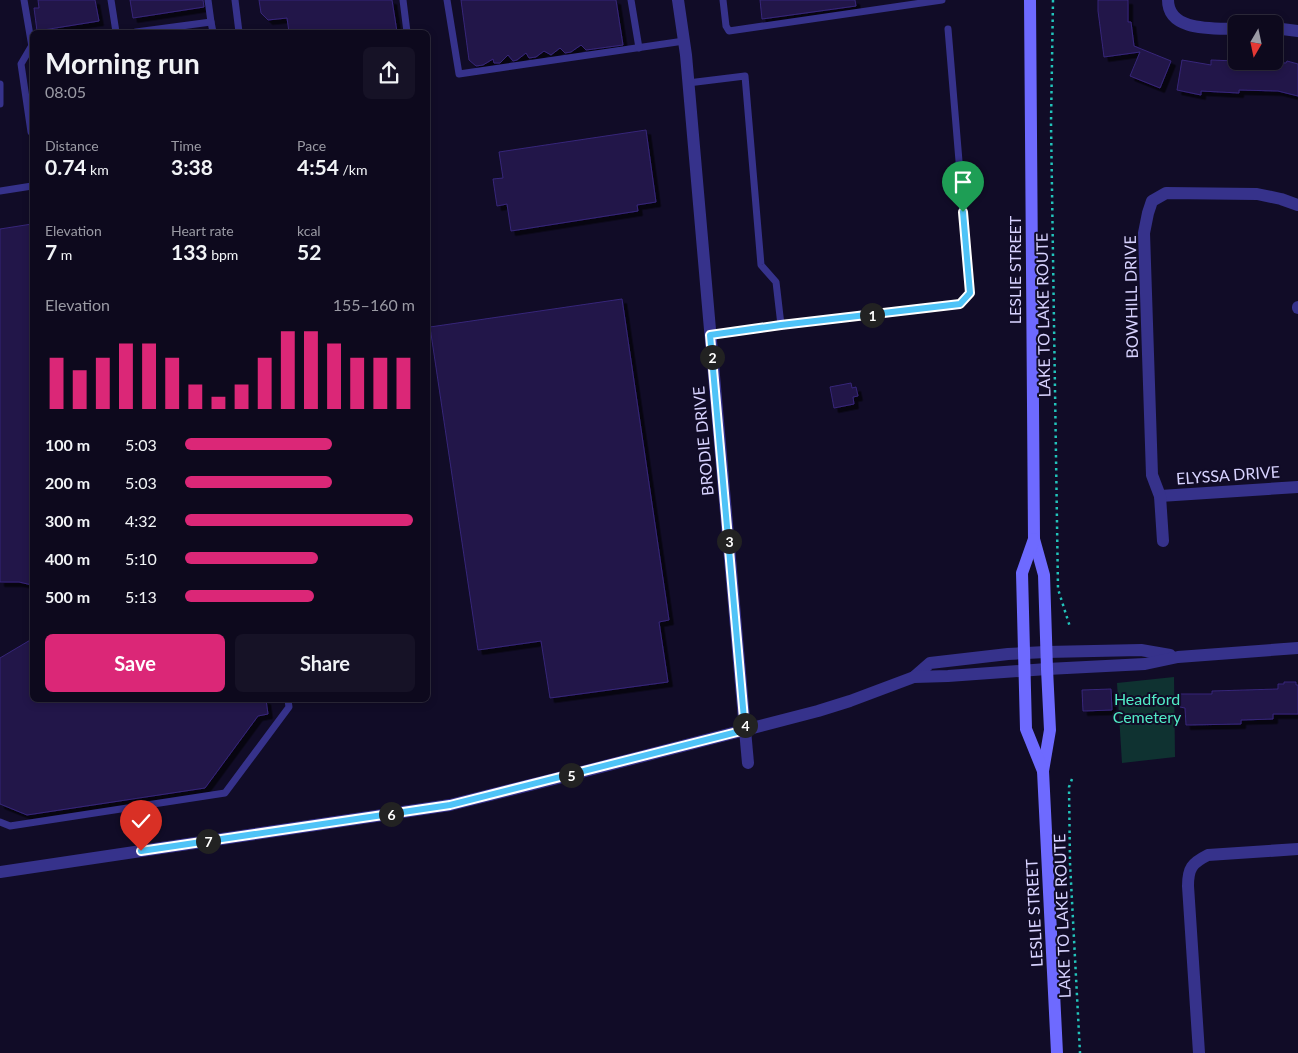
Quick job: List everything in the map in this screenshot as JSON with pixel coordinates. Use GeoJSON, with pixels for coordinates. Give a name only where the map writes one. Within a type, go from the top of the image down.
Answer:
{"type":"FeatureCollection","features":[{"type":"Feature","properties":{"kind":"main road","name":"LESLIE STREET"},"geometry":{"type":"LineString","coordinates":[[1030,0],[1034,539],[1044,575],[1050,730],[1043,772],[1057,1053]]}},
{"type":"Feature","properties":{"kind":"main road","name":"LESLIE STREET"},"geometry":{"type":"LineString","coordinates":[[1034,539],[1022,573],[1026,729],[1043,772]]}},
{"type":"Feature","properties":{"kind":"street","name":"BRODIE DRIVE"},"geometry":{"type":"LineString","coordinates":[[678,0],[688,82],[748,764]]}},
{"type":"Feature","properties":{"kind":"street"},"geometry":{"type":"LineString","coordinates":[[1168,0],[1168,6],[1172,14],[1179,21],[1196,28],[1228,29]]}},
{"type":"Feature","properties":{"kind":"street"},"geometry":{"type":"LineString","coordinates":[[1283,29],[1298,31]]}},
{"type":"Feature","properties":{"kind":"street","name":"BOWHILL DRIVE"},"geometry":{"type":"LineString","coordinates":[[1163,541],[1160,496],[1152,475],[1144,233],[1152,201],[1166,193],[1257,194],[1298,205]]}},
{"type":"Feature","properties":{"kind":"street","name":"ELYSSA DRIVE"},"geometry":{"type":"LineString","coordinates":[[1160,496],[1298,487]]}},
{"type":"Feature","properties":{"kind":"street"},"geometry":{"type":"LineString","coordinates":[[0,872],[450,805],[745,730],[850,701],[914,677],[1146,664],[1178,657],[1298,648]]}},
{"type":"Feature","properties":{"kind":"street"},"geometry":{"type":"LineString","coordinates":[[914,677],[930,663],[1024,652],[1141,650],[1178,657]]}},
{"type":"Feature","properties":{"kind":"street"},"geometry":{"type":"LineString","coordinates":[[1199,1053],[1188,873],[1196,861],[1208,855],[1298,849]]}},
{"type":"Feature","properties":{"kind":"lane"},"geometry":{"type":"LineString","coordinates":[[24,0],[30,35]]}},
{"type":"Feature","properties":{"kind":"lane"},"geometry":{"type":"LineString","coordinates":[[110,0],[116,30]]}},
{"type":"Feature","properties":{"kind":"lane"},"geometry":{"type":"LineString","coordinates":[[208,0],[213,30]]}},
{"type":"Feature","properties":{"kind":"lane"},"geometry":{"type":"LineString","coordinates":[[234,0],[239,30]]}},
{"type":"Feature","properties":{"kind":"lane"},"geometry":{"type":"LineString","coordinates":[[403,0],[407,30]]}},
{"type":"Feature","properties":{"kind":"lane"},"geometry":{"type":"LineString","coordinates":[[447,0],[458,74],[684,41]]}},
{"type":"Feature","properties":{"kind":"lane"},"geometry":{"type":"LineString","coordinates":[[631,0],[638,48]]}},
{"type":"Feature","properties":{"kind":"lane"},"geometry":{"type":"LineString","coordinates":[[723,0],[726,26],[729,32],[942,0]]}},
{"type":"Feature","properties":{"kind":"lane"},"geometry":{"type":"LineString","coordinates":[[151,30],[211,22]]}},
{"type":"Feature","properties":{"kind":"lane"},"geometry":{"type":"LineString","coordinates":[[710,335],[960,304],[970,293],[948,29]]}},
{"type":"Feature","properties":{"kind":"lane"},"geometry":{"type":"LineString","coordinates":[[30,50],[21,64],[30,125]]}},
{"type":"Feature","properties":{"kind":"lane"},"geometry":{"type":"LineString","coordinates":[[688,82],[745,76],[761,265],[776,282],[781,325]]}},
{"type":"Feature","properties":{"kind":"lane"},"geometry":{"type":"LineString","coordinates":[[0,84],[0,104]]}},
{"type":"Feature","properties":{"kind":"lane"},"geometry":{"type":"LineString","coordinates":[[0,191],[30,186]]}},
{"type":"Feature","properties":{"kind":"lane"},"geometry":{"type":"LineString","coordinates":[[0,822],[10,826],[225,793],[289,706],[288,702]]}},
{"type":"Feature","properties":{"kind":"path","name":"LAKE TO LAKE ROUTE"},"geometry":{"type":"LineString","coordinates":[[1053,0],[1051,123],[1058,590],[1070,627]]}},
{"type":"Feature","properties":{"kind":"path","name":"LAKE TO LAKE ROUTE"},"geometry":{"type":"LineString","coordinates":[[1072,779],[1069,788],[1070,863],[1080,1053]]}},
{"type":"Feature","properties":{"kind":"green space","name":"Headford Cemetery"},"geometry":{"type":"Polygon","coordinates":[[[1174,677],[1175,757],[1122,763],[1117,683],[1174,677]]]}},
{"type":"Feature","properties":{"kind":"building"},"geometry":{"type":"Polygon","coordinates":[[[38,0],[95,0],[99,21],[37,30],[34,8],[39,8],[38,0]]]}},
{"type":"Feature","properties":{"kind":"building"},"geometry":{"type":"Polygon","coordinates":[[[130,0],[203,0],[204,7],[133,18],[130,0]]]}},
{"type":"Feature","properties":{"kind":"building"},"geometry":{"type":"Polygon","coordinates":[[[259,0],[392,0],[397,30],[289,30],[287,18],[268,20],[261,13],[259,0]]]}},
{"type":"Feature","properties":{"kind":"building"},"geometry":{"type":"Polygon","coordinates":[[[461,0],[616,0],[623,45],[586,50],[581,45],[571,52],[565,53],[560,48],[551,55],[544,51],[536,57],[529,58],[526,53],[513,61],[508,55],[500,63],[494,63],[493,59],[483,65],[476,66],[469,60],[461,0]]]}},
{"type":"Feature","properties":{"kind":"building"},"geometry":{"type":"Polygon","coordinates":[[[760,0],[855,0],[856,6],[762,19],[760,0]]]}},
{"type":"Feature","properties":{"kind":"building"},"geometry":{"type":"Polygon","coordinates":[[[1098,0],[1128,0],[1128,22],[1131,22],[1134,46],[1171,61],[1160,88],[1130,76],[1140,52],[1104,57],[1098,0]]]}},
{"type":"Feature","properties":{"kind":"building"},"geometry":{"type":"Polygon","coordinates":[[[1182,60],[1211,65],[1211,60],[1228,61],[1228,70],[1283,70],[1283,63],[1287,61],[1298,64],[1298,96],[1278,91],[1239,90],[1239,93],[1201,91],[1201,95],[1177,90],[1182,60]]]}},
{"type":"Feature","properties":{"kind":"building"},"geometry":{"type":"Polygon","coordinates":[[[646,130],[656,202],[637,205],[638,211],[511,231],[507,204],[497,206],[493,179],[503,178],[499,152],[646,130]]]}},
{"type":"Feature","properties":{"kind":"building"},"geometry":{"type":"Polygon","coordinates":[[[30,224],[30,585],[19,582],[0,582],[0,229],[30,224]]]}},
{"type":"Feature","properties":{"kind":"building"},"geometry":{"type":"Polygon","coordinates":[[[622,299],[669,620],[659,622],[668,682],[550,698],[541,641],[478,650],[430,327],[622,299]]]}},
{"type":"Feature","properties":{"kind":"building"},"geometry":{"type":"Polygon","coordinates":[[[851,383],[852,388],[856,387],[858,396],[853,397],[854,404],[834,408],[830,387],[851,383]]]}},
{"type":"Feature","properties":{"kind":"building"},"geometry":{"type":"Polygon","coordinates":[[[30,640],[30,702],[266,702],[268,714],[258,716],[205,788],[27,815],[0,804],[0,658],[30,640]]]}},
{"type":"Feature","properties":{"kind":"building"},"geometry":{"type":"Polygon","coordinates":[[[1284,682],[1296,682],[1296,685],[1298,685],[1298,714],[1273,714],[1273,719],[1241,720],[1241,724],[1186,725],[1185,708],[1180,707],[1179,694],[1212,694],[1212,691],[1278,689],[1278,684],[1284,684],[1284,682]]]}},
{"type":"Feature","properties":{"kind":"building"},"geometry":{"type":"Polygon","coordinates":[[[1111,689],[1112,710],[1083,711],[1082,690],[1111,689]]]}},
{"type":"Feature","properties":{"kind":"route"},"geometry":{"type":"LineString","coordinates":[[141,851],[450,805],[745,730],[710,335],[960,304],[970,293],[963,212]]}}]}
